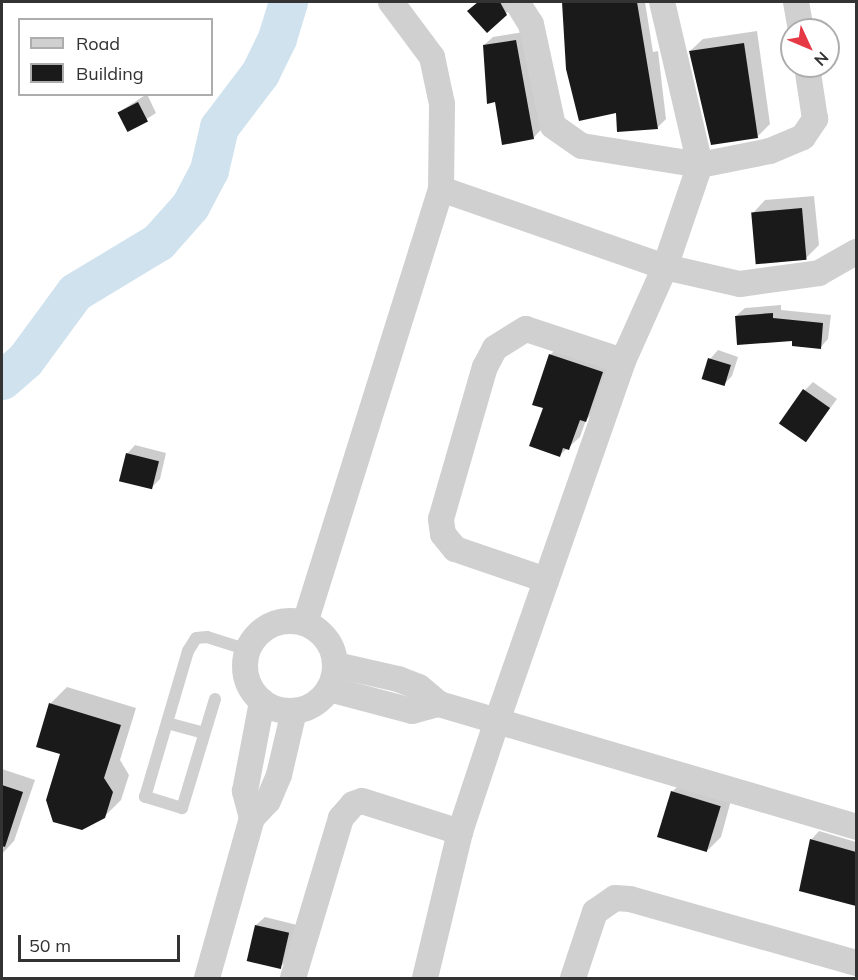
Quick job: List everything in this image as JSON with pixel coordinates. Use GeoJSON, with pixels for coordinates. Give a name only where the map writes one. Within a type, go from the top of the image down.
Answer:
{"type":"FeatureCollection","features":[{"type":"Feature","properties":{"kind":"street"},"geometry":{"type":"LineString","coordinates":[[305,622],[441,189],[442,104],[432,57],[391,2]]}},
{"type":"Feature","properties":{"kind":"street"},"geometry":{"type":"LineString","coordinates":[[517,2],[531,24],[549,114],[554,126],[565,138],[582,146],[700,165],[770,151],[803,137],[815,119],[809,78]]}},
{"type":"Feature","properties":{"kind":"street"},"geometry":{"type":"LineString","coordinates":[[425,978],[460,832],[497,721],[623,361],[665,267],[700,165],[662,2]]}},
{"type":"Feature","properties":{"kind":"street"},"geometry":{"type":"LineString","coordinates":[[796,2],[799,18]]}},
{"type":"Feature","properties":{"kind":"street"},"geometry":{"type":"LineString","coordinates":[[441,189],[665,267],[740,284],[819,273],[856,252]]}},
{"type":"Feature","properties":{"kind":"street"},"geometry":{"type":"LineString","coordinates":[[546,580],[455,549],[443,534],[441,519],[484,367],[495,348],[526,329],[623,361]]}},
{"type":"Feature","properties":{"kind":"street"},"geometry":{"type":"LineString","coordinates":[[278,622],[305,622],[327,639],[333,677],[314,704],[294,711],[262,702],[246,678],[248,650],[255,638],[278,622]]}},
{"type":"Feature","properties":{"kind":"street"},"geometry":{"type":"LineString","coordinates":[[333,677],[412,711],[439,704],[856,827]]}},
{"type":"Feature","properties":{"kind":"street"},"geometry":{"type":"LineString","coordinates":[[252,818],[245,791],[262,702]]}},
{"type":"Feature","properties":{"kind":"street"},"geometry":{"type":"LineString","coordinates":[[207,978],[252,818],[268,801],[279,775],[294,711]]}},
{"type":"Feature","properties":{"kind":"street"},"geometry":{"type":"LineString","coordinates":[[293,978],[340,818],[353,804],[362,801],[460,832]]}},
{"type":"Feature","properties":{"kind":"street"},"geometry":{"type":"LineString","coordinates":[[573,978],[595,912],[615,898],[854,956]]}},
{"type":"Feature","properties":{"kind":"lane"},"geometry":{"type":"LineString","coordinates":[[215,699],[182,808],[145,797],[188,651],[196,638],[207,638],[248,650]]}},
{"type":"Feature","properties":{"kind":"lane"},"geometry":{"type":"LineString","coordinates":[[167,723],[204,733]]}},
{"type":"Feature","properties":{"kind":"building"},"geometry":{"type":"Polygon","coordinates":[[[478,2],[500,2],[507,15],[487,33],[467,11],[478,2]]]}},
{"type":"Feature","properties":{"kind":"building"},"geometry":{"type":"Polygon","coordinates":[[[562,2],[637,2],[658,129],[617,132],[616,113],[579,121],[566,69],[562,2]]]}},
{"type":"Feature","properties":{"kind":"building"},"geometry":{"type":"Polygon","coordinates":[[[516,40],[534,139],[502,145],[495,102],[487,104],[483,45],[516,40]]]}},
{"type":"Feature","properties":{"kind":"building"},"geometry":{"type":"Polygon","coordinates":[[[744,43],[758,138],[711,145],[689,51],[744,43]]]}},
{"type":"Feature","properties":{"kind":"building"},"geometry":{"type":"Polygon","coordinates":[[[138,102],[148,122],[127,132],[118,112],[138,102]]]}},
{"type":"Feature","properties":{"kind":"building"},"geometry":{"type":"Polygon","coordinates":[[[802,208],[807,260],[756,264],[751,212],[802,208]]]}},
{"type":"Feature","properties":{"kind":"building"},"geometry":{"type":"Polygon","coordinates":[[[773,313],[773,318],[823,323],[821,349],[792,346],[792,341],[737,345],[735,316],[773,313]]]}},
{"type":"Feature","properties":{"kind":"building"},"geometry":{"type":"Polygon","coordinates":[[[549,354],[603,372],[586,422],[580,420],[569,450],[563,448],[560,457],[529,446],[543,408],[532,405],[549,354]]]}},
{"type":"Feature","properties":{"kind":"building"},"geometry":{"type":"Polygon","coordinates":[[[708,358],[731,365],[725,386],[702,379],[708,358]]]}},
{"type":"Feature","properties":{"kind":"building"},"geometry":{"type":"Polygon","coordinates":[[[803,389],[830,408],[806,442],[779,423],[803,389]]]}},
{"type":"Feature","properties":{"kind":"building"},"geometry":{"type":"Polygon","coordinates":[[[126,453],[159,461],[152,489],[119,481],[126,453]]]}},
{"type":"Feature","properties":{"kind":"building"},"geometry":{"type":"Polygon","coordinates":[[[49,703],[121,725],[104,778],[113,792],[105,818],[82,830],[53,822],[46,800],[60,754],[36,747],[49,703]]]}},
{"type":"Feature","properties":{"kind":"building"},"geometry":{"type":"Polygon","coordinates":[[[2,785],[23,792],[5,847],[2,846],[2,785]]]}},
{"type":"Feature","properties":{"kind":"building"},"geometry":{"type":"Polygon","coordinates":[[[671,791],[721,806],[707,852],[657,837],[671,791]]]}},
{"type":"Feature","properties":{"kind":"building"},"geometry":{"type":"Polygon","coordinates":[[[810,839],[856,852],[856,906],[799,891],[810,839]]]}},
{"type":"Feature","properties":{"kind":"building"},"geometry":{"type":"Polygon","coordinates":[[[255,925],[289,933],[281,969],[247,961],[255,925]]]}},
{"type":"Feature","properties":{"kind":"waterway"},"geometry":{"type":"LineString","coordinates":[[2,380],[25,360],[75,292],[158,242],[190,206],[209,170],[219,127],[260,73],[277,38],[288,2]]}}]}
